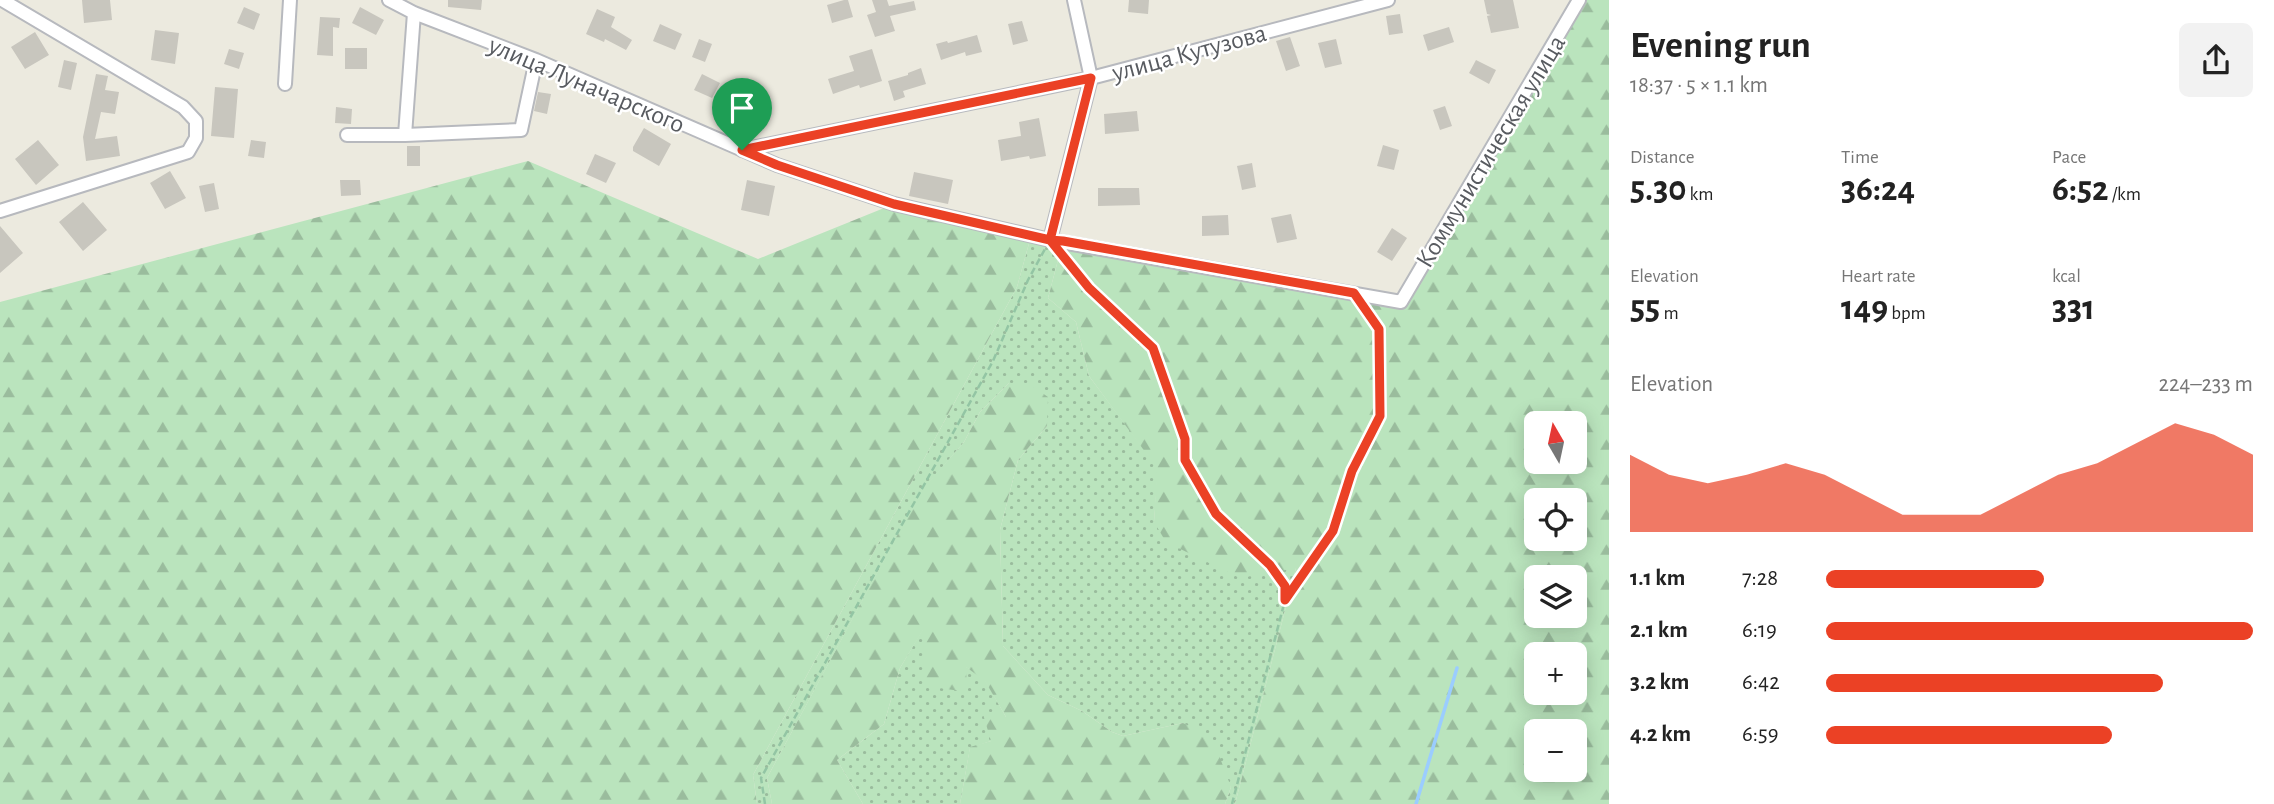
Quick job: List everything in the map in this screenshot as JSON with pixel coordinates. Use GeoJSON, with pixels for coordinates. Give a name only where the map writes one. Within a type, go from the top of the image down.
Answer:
{"type":"FeatureCollection","features":[{"type":"Feature","properties":{"kind":"street"},"geometry":{"type":"LineString","coordinates":[[0,211],[188,152],[196,138],[196,121],[183,107],[2,0]]}},
{"type":"Feature","properties":{"kind":"street"},"geometry":{"type":"LineString","coordinates":[[285,84],[290,0]]}},
{"type":"Feature","properties":{"kind":"street","name":"улица Луначарского"},"geometry":{"type":"LineString","coordinates":[[389,0],[414,13],[536,60],[777,165],[894,204],[1050,240],[1401,302]]}},
{"type":"Feature","properties":{"kind":"street"},"geometry":{"type":"LineString","coordinates":[[1050,240],[1091,78],[1074,0]]}},
{"type":"Feature","properties":{"kind":"street","name":"улица Кутузова"},"geometry":{"type":"LineString","coordinates":[[742,150],[1091,78],[1388,0]]}},
{"type":"Feature","properties":{"kind":"street","name":"Коммунистическая улица"},"geometry":{"type":"LineString","coordinates":[[1401,302],[1578,0]]}},
{"type":"Feature","properties":{"kind":"street"},"geometry":{"type":"LineString","coordinates":[[405,135],[414,13]]}},
{"type":"Feature","properties":{"kind":"street"},"geometry":{"type":"LineString","coordinates":[[347,135],[520,130],[536,60]]}},
{"type":"Feature","properties":{"kind":"path"},"geometry":{"type":"LineString","coordinates":[[765,804],[761,778],[993,361],[1028,280],[1050,240],[1089,288],[1153,348],[1185,439],[1185,460],[1216,514],[1270,565],[1285,586],[1285,600],[1232,804]]}},
{"type":"Feature","properties":{"kind":"path"},"geometry":{"type":"LineString","coordinates":[[1285,600],[1333,531],[1352,471],[1380,416],[1379,329],[1354,293]]}},
{"type":"Feature","properties":{"kind":"green space"},"geometry":{"type":"Polygon","coordinates":[[[1579,0],[1609,0],[1609,804],[1235,804],[1296,568],[1240,578],[1166,542],[1154,522],[1157,468],[1089,376],[1076,322],[1048,298],[1063,241],[1401,301],[1579,0]]]}},
{"type":"Feature","properties":{"kind":"green space"},"geometry":{"type":"Polygon","coordinates":[[[528,161],[758,259],[894,204],[1031,236],[1017,287],[753,775],[757,804],[0,804],[0,302],[528,161]]]}},
{"type":"Feature","properties":{"kind":"green space"},"geometry":{"type":"Polygon","coordinates":[[[1031,236],[1063,241],[1048,298],[1076,322],[1089,376],[1158,468],[1154,522],[1296,568],[1235,804],[1225,804],[1231,787],[1183,723],[1123,736],[1112,732],[1082,711],[1048,695],[1003,646],[1000,530],[1018,460],[1047,426],[1009,383],[980,412],[964,442],[921,492],[767,778],[772,804],[757,804],[753,775],[1017,287],[1031,236]]]}},
{"type":"Feature","properties":{"kind":"green space"},"geometry":{"type":"Polygon","coordinates":[[[1009,383],[1028,383],[1048,397],[1047,426],[1018,460],[1000,530],[1003,646],[1048,695],[1082,711],[1112,732],[1123,736],[1183,723],[1205,734],[1214,742],[1231,787],[1225,804],[960,804],[970,747],[991,741],[983,714],[1006,717],[985,681],[966,667],[967,692],[926,686],[923,630],[900,668],[884,724],[837,760],[863,804],[772,804],[767,778],[921,491],[964,442],[980,412],[1009,383]]]}},
{"type":"Feature","properties":{"kind":"green space"},"geometry":{"type":"Polygon","coordinates":[[[923,629],[985,680],[1006,717],[991,741],[970,748],[960,804],[863,804],[837,760],[884,724],[900,668],[923,629]]]}},
{"type":"Feature","properties":{"kind":"building"},"geometry":{"type":"Polygon","coordinates":[[[82,0],[110,0],[112,20],[84,23],[82,0]]]}},
{"type":"Feature","properties":{"kind":"building"},"geometry":{"type":"Polygon","coordinates":[[[448,0],[482,0],[481,10],[448,7],[448,0]]]}},
{"type":"Feature","properties":{"kind":"building"},"geometry":{"type":"Polygon","coordinates":[[[848,0],[853,17],[832,23],[827,5],[848,0]]]}},
{"type":"Feature","properties":{"kind":"building"},"geometry":{"type":"Polygon","coordinates":[[[872,0],[887,0],[889,6],[914,1],[916,10],[890,16],[895,31],[875,37],[867,15],[876,12],[872,0]]]}},
{"type":"Feature","properties":{"kind":"building"},"geometry":{"type":"Polygon","coordinates":[[[1129,0],[1149,0],[1148,14],[1128,12],[1129,0]]]}},
{"type":"Feature","properties":{"kind":"building"},"geometry":{"type":"Polygon","coordinates":[[[1484,0],[1513,0],[1519,28],[1491,33],[1487,16],[1491,15],[1487,14],[1484,0]]]}},
{"type":"Feature","properties":{"kind":"building"},"geometry":{"type":"Polygon","coordinates":[[[244,7],[260,14],[254,30],[237,23],[244,7]]]}},
{"type":"Feature","properties":{"kind":"building"},"geometry":{"type":"Polygon","coordinates":[[[360,7],[384,20],[376,35],[352,23],[360,7]]]}},
{"type":"Feature","properties":{"kind":"building"},"geometry":{"type":"Polygon","coordinates":[[[597,9],[615,17],[611,27],[632,40],[626,50],[605,39],[604,42],[586,34],[597,9]]]}},
{"type":"Feature","properties":{"kind":"building"},"geometry":{"type":"Polygon","coordinates":[[[1400,14],[1403,33],[1389,35],[1386,16],[1400,14]]]}},
{"type":"Feature","properties":{"kind":"building"},"geometry":{"type":"Polygon","coordinates":[[[320,17],[340,18],[339,28],[333,27],[333,56],[317,55],[320,17]]]}},
{"type":"Feature","properties":{"kind":"building"},"geometry":{"type":"Polygon","coordinates":[[[1022,21],[1028,41],[1013,45],[1008,24],[1022,21]]]}},
{"type":"Feature","properties":{"kind":"building"},"geometry":{"type":"Polygon","coordinates":[[[660,24],[682,34],[675,50],[653,41],[660,24]]]}},
{"type":"Feature","properties":{"kind":"building"},"geometry":{"type":"Polygon","coordinates":[[[1449,27],[1454,42],[1428,51],[1423,35],[1449,27]]]}},
{"type":"Feature","properties":{"kind":"building"},"geometry":{"type":"Polygon","coordinates":[[[155,30],[179,33],[175,64],[151,60],[155,30]]]}},
{"type":"Feature","properties":{"kind":"building"},"geometry":{"type":"Polygon","coordinates":[[[35,32],[49,55],[25,69],[11,47],[35,32]]]}},
{"type":"Feature","properties":{"kind":"building"},"geometry":{"type":"Polygon","coordinates":[[[977,35],[982,52],[966,56],[965,52],[941,60],[936,44],[977,35]]]}},
{"type":"Feature","properties":{"kind":"building"},"geometry":{"type":"Polygon","coordinates":[[[1290,37],[1300,66],[1286,71],[1276,41],[1290,37]]]}},
{"type":"Feature","properties":{"kind":"building"},"geometry":{"type":"Polygon","coordinates":[[[699,39],[712,44],[705,62],[692,57],[699,39]]]}},
{"type":"Feature","properties":{"kind":"building"},"geometry":{"type":"Polygon","coordinates":[[[1336,39],[1342,64],[1325,68],[1318,43],[1336,39]]]}},
{"type":"Feature","properties":{"kind":"building"},"geometry":{"type":"Polygon","coordinates":[[[345,48],[367,48],[367,69],[345,69],[345,48]]]}},
{"type":"Feature","properties":{"kind":"building"},"geometry":{"type":"Polygon","coordinates":[[[229,49],[244,53],[239,69],[224,64],[229,49]]]}},
{"type":"Feature","properties":{"kind":"building"},"geometry":{"type":"Polygon","coordinates":[[[872,49],[882,81],[833,94],[828,79],[854,71],[849,56],[872,49]]]}},
{"type":"Feature","properties":{"kind":"building"},"geometry":{"type":"Polygon","coordinates":[[[64,60],[77,63],[71,90],[58,87],[64,60]]]}},
{"type":"Feature","properties":{"kind":"building"},"geometry":{"type":"Polygon","coordinates":[[[1476,60],[1496,70],[1489,84],[1469,73],[1476,60]]]}},
{"type":"Feature","properties":{"kind":"building"},"geometry":{"type":"Polygon","coordinates":[[[921,68],[926,84],[903,91],[905,97],[894,101],[888,81],[921,68]]]}},
{"type":"Feature","properties":{"kind":"building"},"geometry":{"type":"Polygon","coordinates":[[[96,74],[108,76],[105,90],[119,92],[115,114],[101,112],[95,139],[117,136],[120,156],[86,161],[83,137],[96,74]]]}},
{"type":"Feature","properties":{"kind":"building"},"geometry":{"type":"Polygon","coordinates":[[[702,74],[720,83],[712,98],[694,90],[702,74]]]}},
{"type":"Feature","properties":{"kind":"building"},"geometry":{"type":"Polygon","coordinates":[[[215,87],[238,89],[234,138],[211,136],[215,87]]]}},
{"type":"Feature","properties":{"kind":"building"},"geometry":{"type":"Polygon","coordinates":[[[538,92],[551,94],[547,114],[534,111],[538,92]]]}},
{"type":"Feature","properties":{"kind":"building"},"geometry":{"type":"Polygon","coordinates":[[[1445,106],[1452,126],[1440,130],[1433,110],[1445,106]]]}},
{"type":"Feature","properties":{"kind":"building"},"geometry":{"type":"Polygon","coordinates":[[[336,107],[352,109],[351,124],[335,123],[336,107]]]}},
{"type":"Feature","properties":{"kind":"building"},"geometry":{"type":"Polygon","coordinates":[[[1137,111],[1139,131],[1105,134],[1104,114],[1137,111]]]}},
{"type":"Feature","properties":{"kind":"building"},"geometry":{"type":"Polygon","coordinates":[[[1039,118],[1046,156],[1001,161],[998,140],[1021,136],[1019,122],[1039,118]]]}},
{"type":"Feature","properties":{"kind":"building"},"geometry":{"type":"Polygon","coordinates":[[[644,128],[671,144],[659,166],[633,151],[644,128]]]}},
{"type":"Feature","properties":{"kind":"building"},"geometry":{"type":"Polygon","coordinates":[[[38,140],[59,165],[36,185],[15,159],[38,140]]]}},
{"type":"Feature","properties":{"kind":"building"},"geometry":{"type":"Polygon","coordinates":[[[251,140],[266,142],[264,158],[248,156],[251,140]]]}},
{"type":"Feature","properties":{"kind":"building"},"geometry":{"type":"Polygon","coordinates":[[[1383,145],[1399,150],[1394,170],[1377,166],[1383,145]]]}},
{"type":"Feature","properties":{"kind":"building"},"geometry":{"type":"Polygon","coordinates":[[[407,146],[420,146],[420,166],[407,166],[407,146]]]}},
{"type":"Feature","properties":{"kind":"building"},"geometry":{"type":"Polygon","coordinates":[[[595,154],[616,163],[606,183],[586,174],[595,154]]]}},
{"type":"Feature","properties":{"kind":"building"},"geometry":{"type":"Polygon","coordinates":[[[1252,163],[1256,187],[1242,190],[1237,166],[1252,163]]]}},
{"type":"Feature","properties":{"kind":"building"},"geometry":{"type":"Polygon","coordinates":[[[170,171],[186,198],[165,209],[150,183],[170,171]]]}},
{"type":"Feature","properties":{"kind":"building"},"geometry":{"type":"Polygon","coordinates":[[[914,172],[953,180],[948,204],[909,196],[914,172]]]}},
{"type":"Feature","properties":{"kind":"building"},"geometry":{"type":"Polygon","coordinates":[[[340,180],[360,180],[361,195],[341,196],[340,180]]]}},
{"type":"Feature","properties":{"kind":"building"},"geometry":{"type":"Polygon","coordinates":[[[747,180],[775,186],[769,216],[741,210],[747,180]]]}},
{"type":"Feature","properties":{"kind":"building"},"geometry":{"type":"Polygon","coordinates":[[[214,183],[219,209],[205,212],[199,186],[214,183]]]}},
{"type":"Feature","properties":{"kind":"building"},"geometry":{"type":"Polygon","coordinates":[[[1098,188],[1139,188],[1140,205],[1098,206],[1098,188]]]}},
{"type":"Feature","properties":{"kind":"building"},"geometry":{"type":"Polygon","coordinates":[[[83,202],[107,230],[83,251],[59,222],[83,202]]]}},
{"type":"Feature","properties":{"kind":"building"},"geometry":{"type":"Polygon","coordinates":[[[1291,214],[1297,239],[1277,243],[1271,218],[1291,214]]]}},
{"type":"Feature","properties":{"kind":"building"},"geometry":{"type":"Polygon","coordinates":[[[1228,215],[1229,235],[1202,236],[1202,216],[1228,215]]]}},
{"type":"Feature","properties":{"kind":"building"},"geometry":{"type":"Polygon","coordinates":[[[0,226],[23,253],[0,273],[0,226]]]}},
{"type":"Feature","properties":{"kind":"building"},"geometry":{"type":"Polygon","coordinates":[[[1392,228],[1407,238],[1392,261],[1377,252],[1392,228]]]}},
{"type":"Feature","properties":{"kind":"waterway"},"geometry":{"type":"LineString","coordinates":[[1416,804],[1457,668]]}},
{"type":"Feature","properties":{"kind":"route"},"geometry":{"type":"LineString","coordinates":[[742,150],[777,165],[894,204],[1050,240],[1089,288],[1153,348],[1185,439],[1185,460],[1216,514],[1270,565],[1285,586],[1285,600],[1333,531],[1352,471],[1380,416],[1379,329],[1354,293],[1050,240],[1091,78],[742,150]]}}]}
